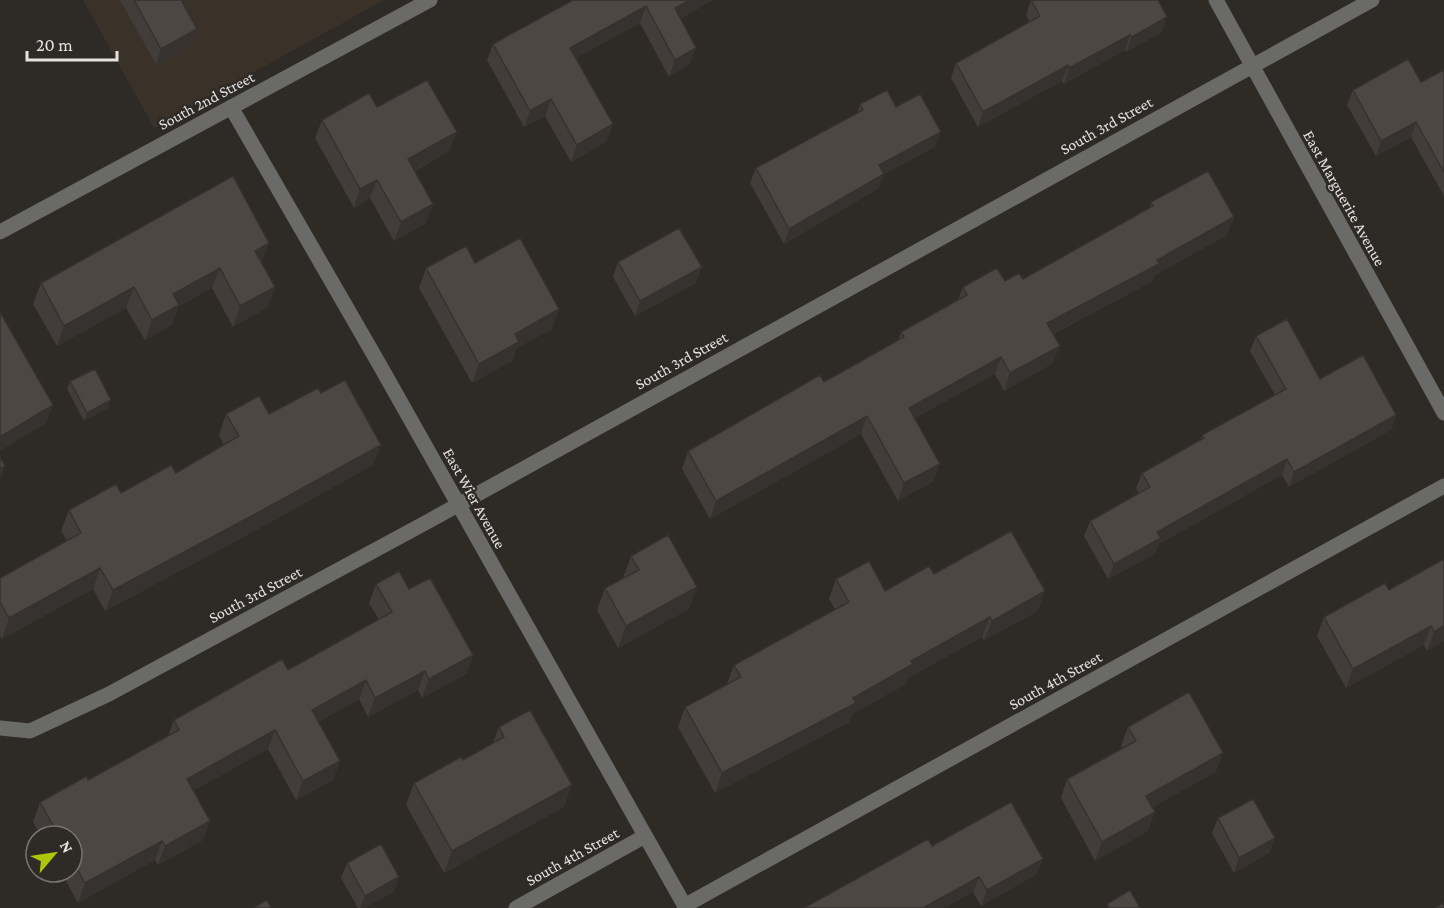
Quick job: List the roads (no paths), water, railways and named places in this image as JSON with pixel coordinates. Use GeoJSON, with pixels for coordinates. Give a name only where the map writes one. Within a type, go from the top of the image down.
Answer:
{"type":"FeatureCollection","features":[{"type":"Feature","properties":{"kind":"street","name":"South 2nd Street"},"geometry":{"type":"LineString","coordinates":[[0,232],[430,0]]}},
{"type":"Feature","properties":{"kind":"street","name":"East Marguerite Avenue"},"geometry":{"type":"LineString","coordinates":[[1216,0],[1444,413]]}},
{"type":"Feature","properties":{"kind":"street","name":"South 3rd Street"},"geometry":{"type":"LineString","coordinates":[[0,728],[30,731],[109,694],[458,505],[1372,0]]}},
{"type":"Feature","properties":{"kind":"street","name":"East Wier Avenue"},"geometry":{"type":"LineString","coordinates":[[231,107],[685,907]]}},
{"type":"Feature","properties":{"kind":"street","name":"South 4th Street"},"geometry":{"type":"LineString","coordinates":[[685,907],[1444,486]]}},
{"type":"Feature","properties":{"kind":"street","name":"South 4th Street"},"geometry":{"type":"LineString","coordinates":[[516,908],[645,836]]}}]}
